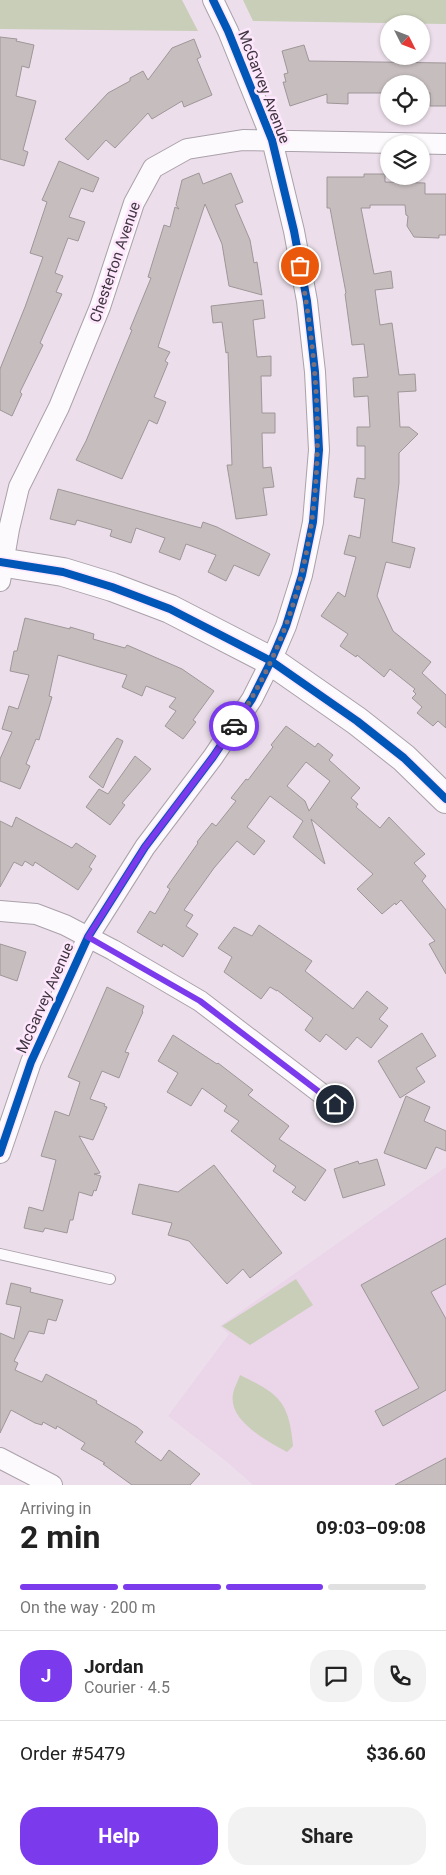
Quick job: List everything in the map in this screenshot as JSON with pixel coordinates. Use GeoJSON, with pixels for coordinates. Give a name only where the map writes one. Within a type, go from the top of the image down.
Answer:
{"type":"FeatureCollection","features":[{"type":"Feature","properties":{"kind":"main road"},"geometry":{"type":"LineString","coordinates":[[1,569],[63,572],[112,587],[170,610],[271,662],[357,721],[404,758],[446,799]]}},
{"type":"Feature","properties":{"kind":"street","name":"McGarvey Avenue"},"geometry":{"type":"LineString","coordinates":[[0,1153],[31,1062],[88,937],[145,847],[213,757],[252,699],[271,662],[286,626],[302,575],[313,522],[319,450],[315,372],[307,301],[294,231],[272,140],[214,0]]}},
{"type":"Feature","properties":{"kind":"street","name":"Chesterton Avenue"},"geometry":{"type":"LineString","coordinates":[[1,569],[19,487],[59,407],[100,307],[134,203],[153,168],[188,148],[243,140],[446,144]]}},
{"type":"Feature","properties":{"kind":"street"},"geometry":{"type":"LineString","coordinates":[[0,911],[36,914],[88,937],[200,1001],[335,1104]]}},
{"type":"Feature","properties":{"kind":"street"},"geometry":{"type":"LineString","coordinates":[[0,1458],[52,1485]]}},
{"type":"Feature","properties":{"kind":"lane"},"geometry":{"type":"LineString","coordinates":[[0,1254],[110,1279]]}},
{"type":"Feature","properties":{"kind":"shaded area"},"geometry":{"type":"Polygon","coordinates":[[[446,1167],[446,1485],[253,1485],[168,1416],[229,1334],[220,1326],[446,1167]]]}},
{"type":"Feature","properties":{"kind":"green space"},"geometry":{"type":"Polygon","coordinates":[[[0,0],[182,0],[198,31],[0,29],[0,0]]]}},
{"type":"Feature","properties":{"kind":"green space"},"geometry":{"type":"Polygon","coordinates":[[[243,0],[446,0],[446,24],[430,24],[430,15],[380,15],[380,23],[253,21],[243,0]]]}},
{"type":"Feature","properties":{"kind":"green space"},"geometry":{"type":"Polygon","coordinates":[[[296,1279],[313,1305],[250,1345],[222,1326],[296,1279]]]}},
{"type":"Feature","properties":{"kind":"green space"},"geometry":{"type":"Polygon","coordinates":[[[240,1375],[273,1394],[285,1409],[289,1419],[293,1446],[287,1452],[251,1429],[237,1413],[233,1404],[233,1394],[240,1375]]]}},
{"type":"Feature","properties":{"kind":"building"},"geometry":{"type":"Polygon","coordinates":[[[0,37],[17,39],[16,41],[34,45],[29,68],[22,66],[16,96],[36,101],[23,150],[28,152],[24,166],[0,159],[0,37]]]}},
{"type":"Feature","properties":{"kind":"building"},"geometry":{"type":"Polygon","coordinates":[[[194,39],[201,57],[197,59],[212,95],[184,107],[182,101],[152,119],[148,113],[115,148],[106,140],[88,160],[65,139],[108,93],[130,81],[130,78],[143,71],[148,80],[172,48],[194,39]]]}},
{"type":"Feature","properties":{"kind":"building"},"geometry":{"type":"Polygon","coordinates":[[[304,45],[309,61],[380,62],[380,65],[430,65],[430,63],[446,63],[446,106],[430,106],[430,75],[380,75],[380,93],[348,93],[348,104],[327,103],[327,94],[290,106],[283,82],[286,82],[284,74],[288,73],[282,51],[304,45]]]}},
{"type":"Feature","properties":{"kind":"building"},"geometry":{"type":"Polygon","coordinates":[[[59,161],[99,178],[93,192],[81,188],[69,217],[85,222],[78,241],[68,238],[55,273],[63,276],[56,292],[62,294],[40,343],[43,345],[20,392],[22,394],[12,416],[0,410],[0,369],[43,257],[30,253],[47,202],[42,200],[59,161]]]}},
{"type":"Feature","properties":{"kind":"building"},"geometry":{"type":"Polygon","coordinates":[[[199,173],[203,184],[231,173],[243,202],[235,205],[250,240],[254,263],[257,262],[262,295],[229,286],[222,244],[205,204],[158,347],[170,352],[165,361],[168,363],[154,397],[166,402],[157,424],[149,420],[122,479],[76,460],[86,441],[132,330],[130,329],[151,278],[148,277],[164,225],[170,227],[175,207],[179,209],[176,205],[182,180],[199,173]]]}},
{"type":"Feature","properties":{"kind":"building"},"geometry":{"type":"Polygon","coordinates":[[[364,174],[380,174],[380,185],[425,185],[425,194],[446,194],[446,235],[439,235],[439,238],[414,237],[407,226],[408,216],[406,215],[405,205],[370,205],[370,208],[361,208],[374,274],[391,271],[393,288],[375,290],[380,325],[392,323],[399,375],[415,374],[416,391],[398,392],[400,427],[409,427],[418,434],[399,453],[399,483],[392,542],[415,548],[410,568],[386,562],[377,596],[393,631],[431,662],[422,673],[446,695],[446,728],[438,721],[433,726],[417,713],[422,707],[412,698],[416,694],[413,691],[415,689],[390,669],[384,677],[357,655],[356,657],[340,646],[348,634],[321,616],[338,592],[345,597],[356,557],[344,554],[349,535],[360,538],[365,499],[354,497],[357,478],[365,479],[365,446],[357,446],[357,427],[370,427],[368,396],[354,397],[353,378],[368,377],[364,344],[352,345],[346,293],[330,208],[327,208],[327,177],[364,177],[364,174]]]}},
{"type":"Feature","properties":{"kind":"building"},"geometry":{"type":"Polygon","coordinates":[[[263,300],[265,318],[253,320],[257,357],[271,356],[271,376],[261,376],[262,413],[275,413],[275,433],[262,433],[263,468],[271,467],[274,487],[263,488],[267,515],[236,519],[227,465],[232,465],[228,352],[226,353],[222,322],[213,323],[211,306],[263,300]]]}},
{"type":"Feature","properties":{"kind":"building"},"geometry":{"type":"Polygon","coordinates":[[[58,489],[201,528],[203,522],[217,527],[270,554],[259,576],[234,565],[226,581],[208,572],[216,555],[186,544],[180,560],[159,552],[165,538],[136,528],[131,543],[110,536],[112,530],[77,520],[75,525],[50,519],[58,489]]]}},
{"type":"Feature","properties":{"kind":"building"},"geometry":{"type":"Polygon","coordinates":[[[25,618],[94,634],[93,639],[125,648],[127,645],[182,669],[214,691],[193,720],[196,722],[183,739],[165,726],[176,711],[169,707],[176,698],[146,686],[142,696],[122,687],[127,675],[58,655],[49,696],[52,697],[39,740],[36,739],[26,764],[30,766],[20,789],[0,781],[0,759],[12,732],[2,729],[9,706],[18,709],[29,675],[10,671],[14,651],[17,651],[25,618]]]}},
{"type":"Feature","properties":{"kind":"building"},"geometry":{"type":"Polygon","coordinates":[[[286,726],[315,747],[318,743],[333,755],[329,760],[360,788],[351,798],[358,804],[356,807],[380,828],[389,817],[425,854],[414,863],[426,876],[422,881],[446,910],[446,974],[429,944],[435,941],[401,900],[382,914],[357,889],[373,874],[311,819],[325,864],[293,837],[303,821],[270,796],[247,827],[265,841],[254,855],[237,841],[214,868],[184,910],[193,915],[186,926],[198,934],[183,957],[163,944],[162,947],[137,932],[150,911],[155,914],[170,889],[167,887],[197,842],[212,823],[216,826],[236,801],[231,798],[246,779],[248,780],[273,747],[271,745],[286,726]],[[306,762],[287,786],[305,801],[309,811],[330,781],[306,762]]]}},
{"type":"Feature","properties":{"kind":"building"},"geometry":{"type":"Polygon","coordinates":[[[117,738],[123,741],[103,788],[89,777],[117,738]]]}},
{"type":"Feature","properties":{"kind":"building"},"geometry":{"type":"Polygon","coordinates":[[[135,756],[151,769],[122,803],[125,805],[110,825],[86,807],[99,789],[108,794],[135,756]]]}},
{"type":"Feature","properties":{"kind":"building"},"geometry":{"type":"Polygon","coordinates":[[[16,817],[72,848],[76,843],[96,856],[89,867],[92,869],[78,890],[35,862],[33,866],[25,861],[22,866],[14,862],[0,887],[0,821],[12,827],[16,817]]]}},
{"type":"Feature","properties":{"kind":"building"},"geometry":{"type":"Polygon","coordinates":[[[259,925],[312,961],[305,971],[353,1009],[367,991],[388,1008],[379,1019],[388,1026],[371,1048],[357,1037],[346,1050],[326,1034],[320,1042],[305,1030],[313,1018],[277,990],[270,987],[261,999],[224,972],[232,957],[218,948],[234,927],[252,936],[259,925]]]}},
{"type":"Feature","properties":{"kind":"building"},"geometry":{"type":"Polygon","coordinates":[[[0,944],[26,952],[17,981],[0,975],[0,944]]]}},
{"type":"Feature","properties":{"kind":"building"},"geometry":{"type":"Polygon","coordinates":[[[107,987],[144,1006],[125,1052],[129,1053],[119,1078],[102,1071],[90,1099],[105,1104],[104,1106],[107,1107],[93,1140],[79,1136],[100,1173],[94,1174],[101,1176],[96,1191],[94,1190],[92,1196],[79,1192],[73,1220],[70,1220],[67,1233],[45,1228],[43,1232],[24,1228],[29,1207],[43,1211],[56,1160],[41,1156],[55,1111],[69,1116],[80,1082],[68,1077],[107,987]]]}},
{"type":"Feature","properties":{"kind":"building"},"geometry":{"type":"Polygon","coordinates":[[[422,1033],[436,1056],[416,1068],[425,1082],[400,1098],[378,1061],[422,1033]]]}},
{"type":"Feature","properties":{"kind":"building"},"geometry":{"type":"Polygon","coordinates":[[[173,1035],[218,1063],[253,1090],[248,1095],[289,1126],[279,1139],[326,1170],[305,1201],[292,1192],[296,1187],[273,1171],[276,1166],[231,1131],[239,1121],[224,1111],[227,1106],[202,1088],[191,1106],[167,1092],[178,1073],[158,1061],[173,1035]]]}},
{"type":"Feature","properties":{"kind":"building"},"geometry":{"type":"Polygon","coordinates":[[[406,1096],[430,1107],[424,1121],[446,1131],[446,1151],[436,1147],[426,1169],[384,1153],[406,1096]]]}},
{"type":"Feature","properties":{"kind":"building"},"geometry":{"type":"Polygon","coordinates":[[[377,1159],[385,1185],[343,1198],[334,1169],[358,1161],[359,1164],[377,1159]]]}},
{"type":"Feature","properties":{"kind":"building"},"geometry":{"type":"Polygon","coordinates":[[[214,1165],[282,1253],[250,1278],[243,1269],[227,1284],[189,1241],[168,1235],[172,1223],[132,1214],[139,1184],[178,1192],[214,1165]]]}},
{"type":"Feature","properties":{"kind":"building"},"geometry":{"type":"Polygon","coordinates":[[[446,1238],[446,1284],[431,1292],[446,1319],[446,1390],[383,1426],[375,1411],[419,1388],[361,1285],[446,1238]]]}},
{"type":"Feature","properties":{"kind":"building"},"geometry":{"type":"Polygon","coordinates":[[[11,1283],[31,1288],[30,1292],[63,1300],[56,1321],[48,1319],[44,1334],[29,1331],[14,1361],[18,1363],[15,1370],[42,1382],[46,1374],[97,1401],[96,1403],[137,1427],[143,1432],[135,1442],[161,1461],[169,1450],[200,1474],[190,1485],[132,1485],[103,1464],[105,1463],[81,1449],[85,1443],[57,1426],[56,1429],[43,1422],[42,1425],[35,1423],[11,1410],[0,1433],[0,1333],[14,1339],[21,1307],[6,1304],[11,1283]]]}},
{"type":"Feature","properties":{"kind":"building"},"geometry":{"type":"Polygon","coordinates":[[[446,1458],[446,1485],[395,1485],[446,1458]]]}},
{"type":"Feature","properties":{"kind":"cycle path"},"geometry":{"type":"LineString","coordinates":[[0,1153],[31,1062],[88,937],[145,847],[213,757],[252,699],[271,661],[286,626],[302,575],[313,522],[319,450],[315,372],[307,301],[294,231],[272,140],[228,31],[213,0]]}},
{"type":"Feature","properties":{"kind":"cycle path"},"geometry":{"type":"LineString","coordinates":[[0,562],[63,572],[112,587],[170,609],[271,661],[357,721],[404,758],[446,799]]}},
{"type":"Feature","properties":{"kind":"way so far"},"geometry":{"type":"LineString","coordinates":[[234,726],[252,699],[271,662],[286,626],[302,575],[313,522],[319,450],[315,372],[307,301],[300,266]]}},
{"type":"Feature","properties":{"kind":"route"},"geometry":{"type":"LineString","coordinates":[[234,726],[145,847],[88,937],[114,950],[200,1001],[335,1104]]}}]}
